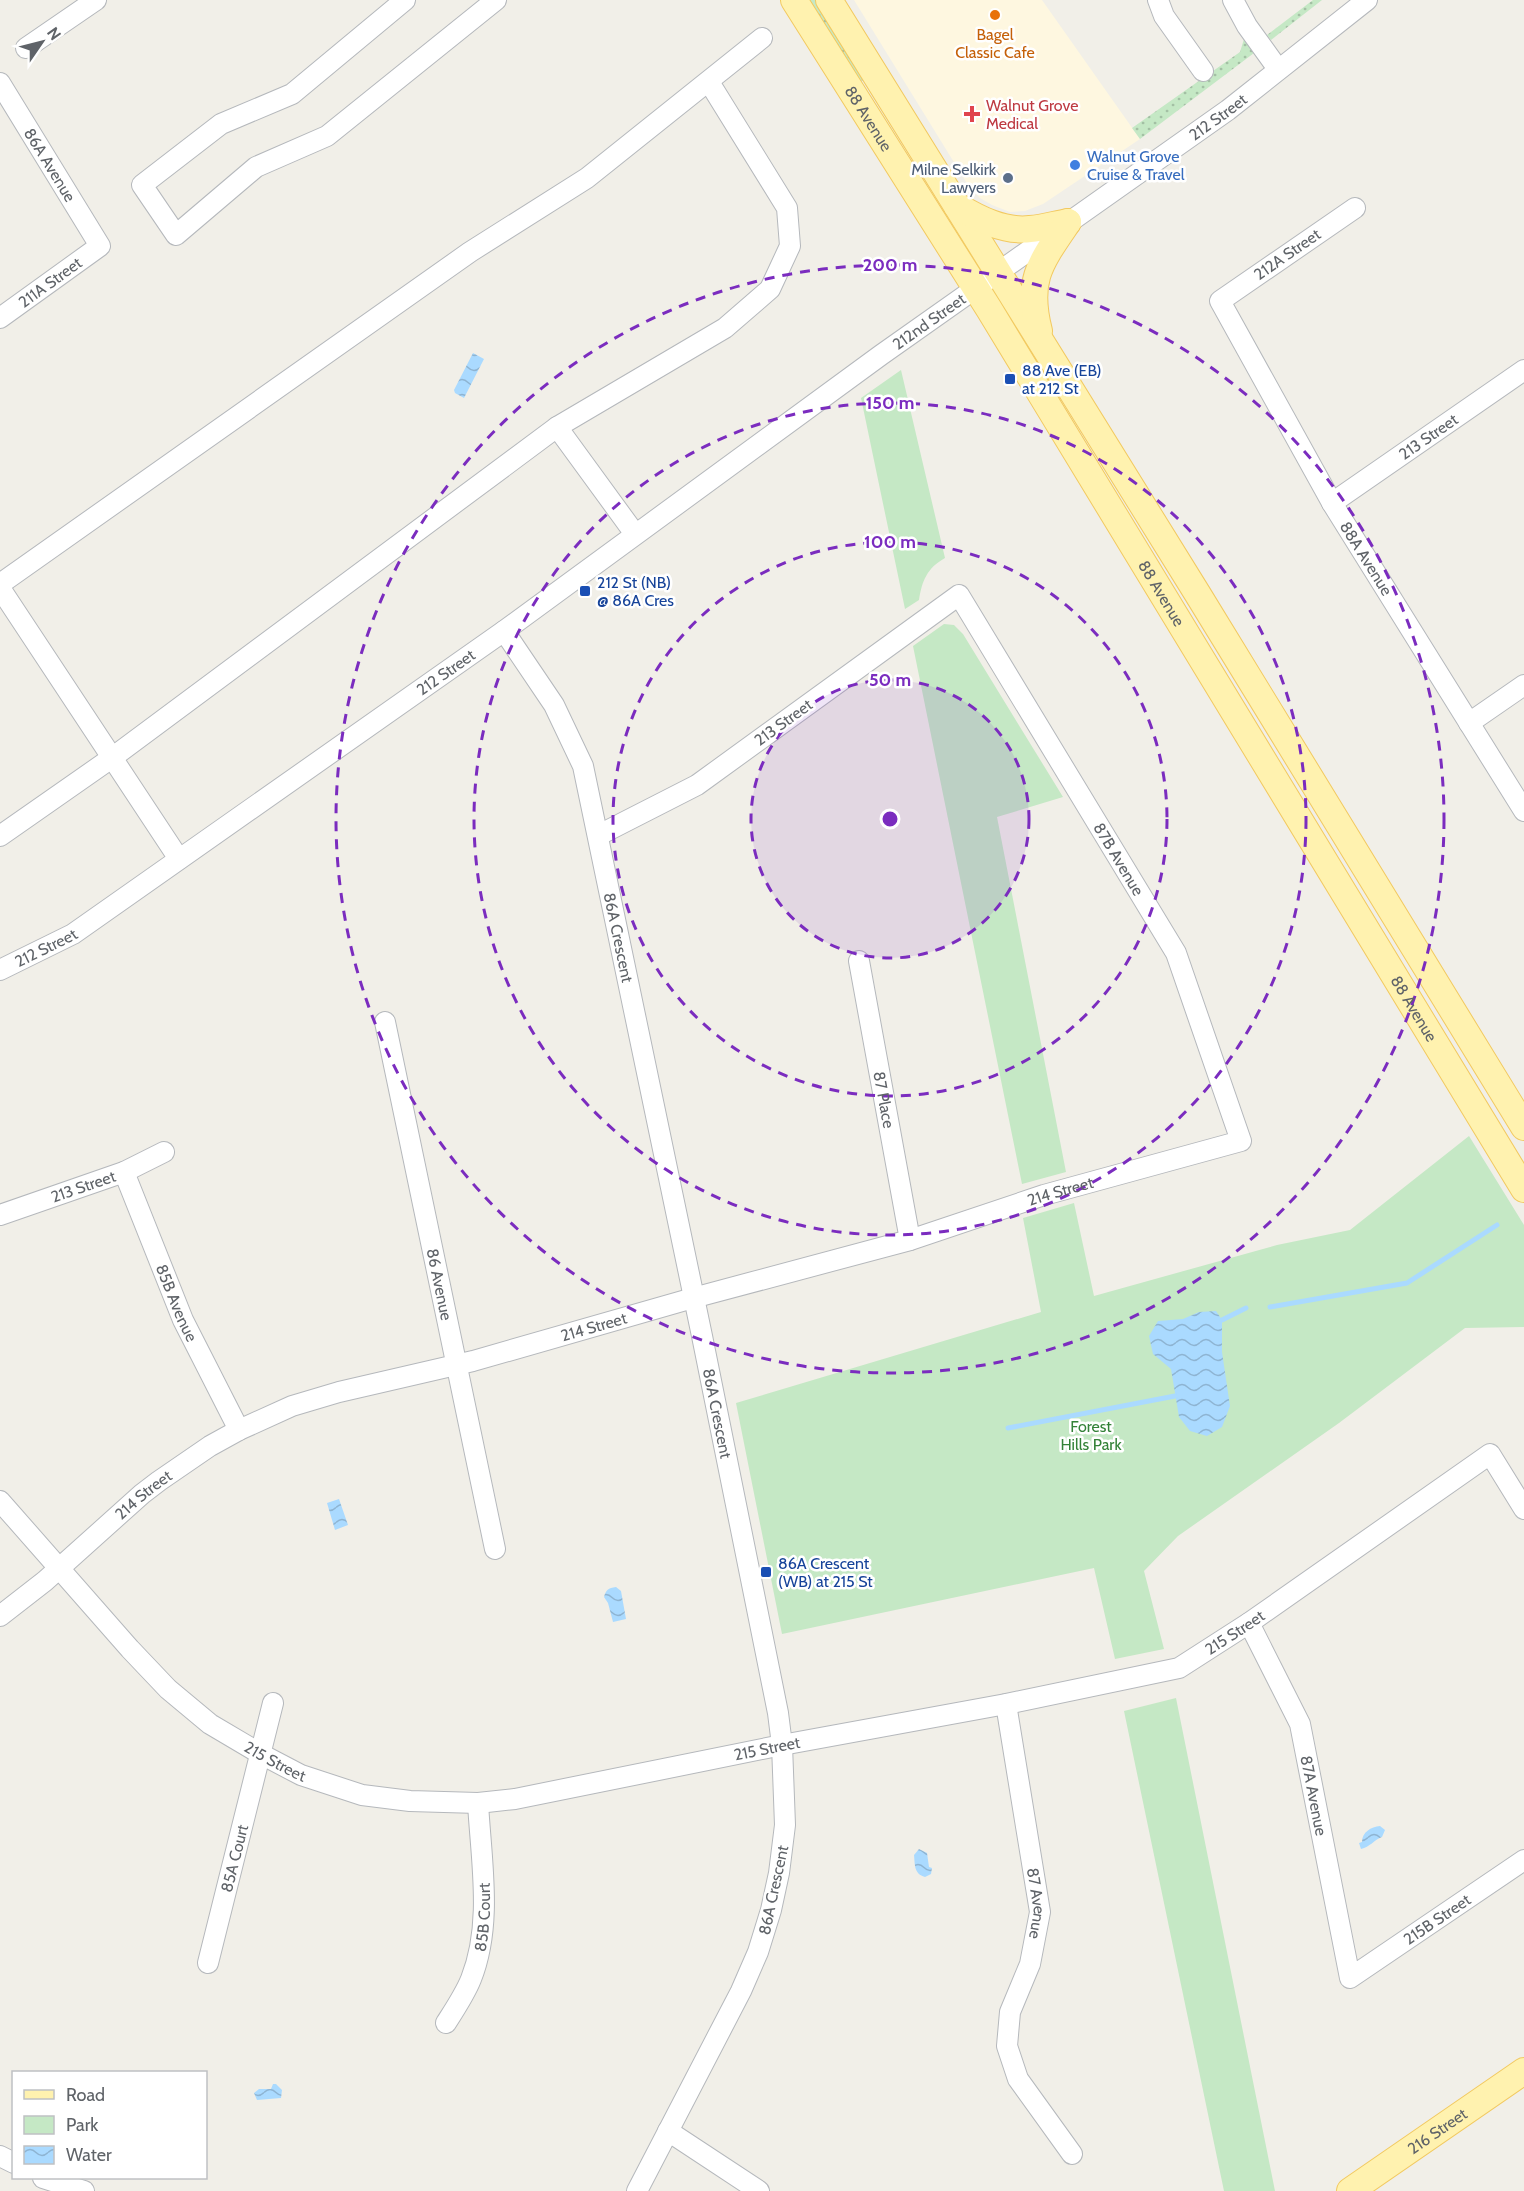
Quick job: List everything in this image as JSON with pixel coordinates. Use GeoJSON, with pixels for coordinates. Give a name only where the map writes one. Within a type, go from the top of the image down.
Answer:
{"type":"FeatureCollection","features":[{"type":"Feature","properties":{"kind":"main road","name":"88 Avenue"},"geometry":{"type":"LineString","coordinates":[[794,0],[975,287],[1524,1189]]}},
{"type":"Feature","properties":{"kind":"main road","name":"88 Avenue"},"geometry":{"type":"LineString","coordinates":[[829,0],[1197,592],[1524,1127]]}},
{"type":"Feature","properties":{"kind":"main road"},"geometry":{"type":"LineString","coordinates":[[957,206],[979,219],[1000,226],[1028,230],[1068,222]]}},
{"type":"Feature","properties":{"kind":"main road"},"geometry":{"type":"LineString","coordinates":[[1043,346],[1034,308],[1035,286],[1042,260],[1068,222]]}},
{"type":"Feature","properties":{"kind":"main road","name":"216 Street"},"geometry":{"type":"LineString","coordinates":[[1350,2191],[1524,2071]]}},
{"type":"Feature","properties":{"kind":"street"},"geometry":{"type":"LineString","coordinates":[[405,0],[292,94],[221,124],[142,186],[176,235],[256,167],[327,136],[496,0]]}},
{"type":"Feature","properties":{"kind":"street"},"geometry":{"type":"LineString","coordinates":[[1158,0],[1164,16],[1203,71]]}},
{"type":"Feature","properties":{"kind":"street"},"geometry":{"type":"LineString","coordinates":[[1233,0],[1247,26],[1278,69]]}},
{"type":"Feature","properties":{"kind":"street","name":"212 Street"},"geometry":{"type":"LineString","coordinates":[[975,287],[1228,110],[1367,0]]}},
{"type":"Feature","properties":{"kind":"street"},"geometry":{"type":"LineString","coordinates":[[26,48],[87,2]]}},
{"type":"Feature","properties":{"kind":"street"},"geometry":{"type":"LineString","coordinates":[[179,859],[0,586],[470,252],[587,178],[762,38]]}},
{"type":"Feature","properties":{"kind":"street"},"geometry":{"type":"LineString","coordinates":[[0,836],[113,757],[557,427],[726,328],[770,289],[790,246],[787,208],[709,82]]}},
{"type":"Feature","properties":{"kind":"street","name":"86A Avenue"},"geometry":{"type":"LineString","coordinates":[[0,83],[100,246]]}},
{"type":"Feature","properties":{"kind":"street","name":"212A Street"},"geometry":{"type":"LineString","coordinates":[[1220,301],[1355,208]]}},
{"type":"Feature","properties":{"kind":"street","name":"211A Street"},"geometry":{"type":"LineString","coordinates":[[0,318],[100,246]]}},
{"type":"Feature","properties":{"kind":"street","name":"212nd Street"},"geometry":{"type":"LineString","coordinates":[[881,355],[975,287]]}},
{"type":"Feature","properties":{"kind":"street","name":"88A Avenue"},"geometry":{"type":"LineString","coordinates":[[1220,301],[1332,503],[1524,811]]}},
{"type":"Feature","properties":{"kind":"street","name":"212 Street"},"geometry":{"type":"LineString","coordinates":[[0,970],[73,934],[504,630],[881,355]]}},
{"type":"Feature","properties":{"kind":"street","name":"213 Street"},"geometry":{"type":"LineString","coordinates":[[1332,503],[1524,370]]}},
{"type":"Feature","properties":{"kind":"street"},"geometry":{"type":"LineString","coordinates":[[557,427],[635,534]]}},
{"type":"Feature","properties":{"kind":"street","name":"213 Street"},"geometry":{"type":"LineString","coordinates":[[599,835],[697,785],[959,595]]}},
{"type":"Feature","properties":{"kind":"street","name":"87B Avenue"},"geometry":{"type":"LineString","coordinates":[[959,595],[1176,953],[1241,1141]]}},
{"type":"Feature","properties":{"kind":"street","name":"86A Crescent"},"geometry":{"type":"LineString","coordinates":[[504,630],[554,705],[583,766],[778,1713],[782,1745],[785,1825],[779,1873],[758,1952],[741,1991],[637,2191]]}},
{"type":"Feature","properties":{"kind":"street"},"geometry":{"type":"LineString","coordinates":[[1469,723],[1524,685]]}},
{"type":"Feature","properties":{"kind":"street","name":"87 Place"},"geometry":{"type":"LineString","coordinates":[[859,961],[910,1240]]}},
{"type":"Feature","properties":{"kind":"street","name":"86 Avenue"},"geometry":{"type":"LineString","coordinates":[[385,1022],[495,1549]]}},
{"type":"Feature","properties":{"kind":"street","name":"214 Street"},"geometry":{"type":"LineString","coordinates":[[0,1616],[29,1594],[142,1494],[210,1446],[292,1406],[319,1397],[456,1366],[693,1298],[910,1240],[1044,1195],[1241,1141]]}},
{"type":"Feature","properties":{"kind":"street","name":"213 Street"},"geometry":{"type":"LineString","coordinates":[[0,1215],[124,1172],[164,1152]]}},
{"type":"Feature","properties":{"kind":"street","name":"85B Avenue"},"geometry":{"type":"LineString","coordinates":[[124,1172],[183,1320],[239,1430]]}},
{"type":"Feature","properties":{"kind":"street","name":"215 Street"},"geometry":{"type":"LineString","coordinates":[[0,1501],[130,1649],[168,1689],[210,1724],[302,1775],[362,1795],[410,1801],[478,1803],[515,1799],[782,1745],[1006,1704],[1179,1668],[1249,1623],[1490,1454],[1524,1509]]}},
{"type":"Feature","properties":{"kind":"street","name":"87A Avenue"},"geometry":{"type":"LineString","coordinates":[[1249,1623],[1300,1724],[1350,1978]]}},
{"type":"Feature","properties":{"kind":"street","name":"85A Court"},"geometry":{"type":"LineString","coordinates":[[208,1963],[273,1703]]}},
{"type":"Feature","properties":{"kind":"street","name":"87 Avenue"},"geometry":{"type":"LineString","coordinates":[[1006,1704],[1040,1912],[1030,1964],[1010,2012],[1007,2046],[1018,2079],[1072,2154]]}},
{"type":"Feature","properties":{"kind":"street","name":"85B Court"},"geometry":{"type":"LineString","coordinates":[[446,2023],[472,1978],[482,1944],[484,1900],[478,1803]]}},
{"type":"Feature","properties":{"kind":"street","name":"215B Street"},"geometry":{"type":"LineString","coordinates":[[1350,1978],[1524,1860]]}},
{"type":"Feature","properties":{"kind":"street"},"geometry":{"type":"LineString","coordinates":[[668,2131],[759,2191]]}},
{"type":"Feature","properties":{"kind":"street"},"geometry":{"type":"LineString","coordinates":[[46,2179],[84,2191]]}},
{"type":"Feature","properties":{"kind":"shaded area"},"geometry":{"type":"Polygon","coordinates":[[[854,0],[1042,0],[1140,139],[1043,204],[1025,211],[1010,212],[992,205],[980,198],[968,185],[854,0]]]}},
{"type":"Feature","properties":{"kind":"green space"},"geometry":{"type":"Polygon","coordinates":[[[807,0],[817,0],[866,79],[862,81],[847,63],[807,0]]]}},
{"type":"Feature","properties":{"kind":"green space"},"geometry":{"type":"Polygon","coordinates":[[[1313,0],[1322,0],[1271,40],[1267,35],[1313,0]]]}},
{"type":"Feature","properties":{"kind":"green space"},"geometry":{"type":"Polygon","coordinates":[[[1244,39],[1254,53],[1140,139],[1132,128],[1240,52],[1244,39]]]}},
{"type":"Feature","properties":{"kind":"green space"},"geometry":{"type":"Polygon","coordinates":[[[901,370],[945,558],[926,576],[919,600],[905,609],[861,398],[901,370]]]}},
{"type":"Feature","properties":{"kind":"green space"},"geometry":{"type":"Polygon","coordinates":[[[944,624],[954,625],[963,634],[1063,797],[997,817],[1066,1172],[1022,1184],[913,646],[944,624]]]}},
{"type":"Feature","properties":{"kind":"green space","name":"Forest Hills Park"},"geometry":{"type":"Polygon","coordinates":[[[1469,1136],[1524,1225],[1524,1327],[1465,1328],[1339,1423],[1178,1536],[1144,1571],[1164,1649],[1115,1659],[1094,1568],[782,1634],[736,1403],[1041,1312],[1023,1218],[1074,1203],[1094,1296],[1277,1245],[1350,1230],[1469,1136]]]}},
{"type":"Feature","properties":{"kind":"green space"},"geometry":{"type":"Polygon","coordinates":[[[1176,1698],[1275,2191],[1224,2191],[1124,1711],[1176,1698]]]}},
{"type":"Feature","properties":{"kind":"water"},"geometry":{"type":"Polygon","coordinates":[[[473,353],[484,359],[464,398],[454,390],[473,353]]]}},
{"type":"Feature","properties":{"kind":"water"},"geometry":{"type":"Polygon","coordinates":[[[1216,1311],[1222,1320],[1222,1352],[1230,1406],[1222,1427],[1207,1436],[1190,1431],[1179,1417],[1171,1369],[1153,1354],[1149,1336],[1158,1321],[1183,1319],[1199,1312],[1216,1311]]]}},
{"type":"Feature","properties":{"kind":"water"},"geometry":{"type":"Polygon","coordinates":[[[339,1499],[348,1525],[335,1530],[327,1503],[339,1499]]]}},
{"type":"Feature","properties":{"kind":"water"},"geometry":{"type":"Polygon","coordinates":[[[616,1587],[621,1591],[626,1619],[613,1622],[604,1597],[608,1590],[616,1587]]]}},
{"type":"Feature","properties":{"kind":"water"},"geometry":{"type":"Polygon","coordinates":[[[1380,1826],[1385,1830],[1382,1837],[1361,1849],[1359,1843],[1362,1842],[1365,1833],[1380,1826]]]}},
{"type":"Feature","properties":{"kind":"water"},"geometry":{"type":"Polygon","coordinates":[[[919,1849],[927,1853],[929,1867],[932,1868],[931,1874],[925,1877],[919,1874],[915,1866],[914,1855],[919,1849]]]}},
{"type":"Feature","properties":{"kind":"water"},"geometry":{"type":"Polygon","coordinates":[[[273,2084],[282,2090],[281,2098],[257,2100],[254,2093],[259,2089],[271,2089],[273,2084]]]}},
{"type":"Feature","properties":{"kind":"waterway"},"geometry":{"type":"LineString","coordinates":[[1270,1307],[1407,1283],[1497,1225]]}},
{"type":"Feature","properties":{"kind":"waterway"},"geometry":{"type":"LineString","coordinates":[[1222,1320],[1246,1308]]}},
{"type":"Feature","properties":{"kind":"waterway"},"geometry":{"type":"LineString","coordinates":[[1008,1428],[1175,1396]]}},
{"type":"Feature","properties":{"kind":"place","name":"Bagel Classic Cafe"},"geometry":{"type":"Point","coordinates":[995,15]}},
{"type":"Feature","properties":{"kind":"place","name":"Walnut Grove Medical"},"geometry":{"type":"Point","coordinates":[972,114]}},
{"type":"Feature","properties":{"kind":"place","name":"Walnut Grove Cruise & Travel"},"geometry":{"type":"Point","coordinates":[1075,165]}},
{"type":"Feature","properties":{"kind":"place","name":"Milne Selkirk Lawyers"},"geometry":{"type":"Point","coordinates":[1008,178]}},
{"type":"Feature","properties":{"kind":"place","name":"88 Ave (EB) at 212 St"},"geometry":{"type":"Point","coordinates":[1010,379]}},
{"type":"Feature","properties":{"kind":"place","name":"212 St (NB) @ 86A Cres"},"geometry":{"type":"Point","coordinates":[585,591]}},
{"type":"Feature","properties":{"kind":"place","name":"86A Crescent (WB) at 215 St"},"geometry":{"type":"Point","coordinates":[766,1572]}}]}
